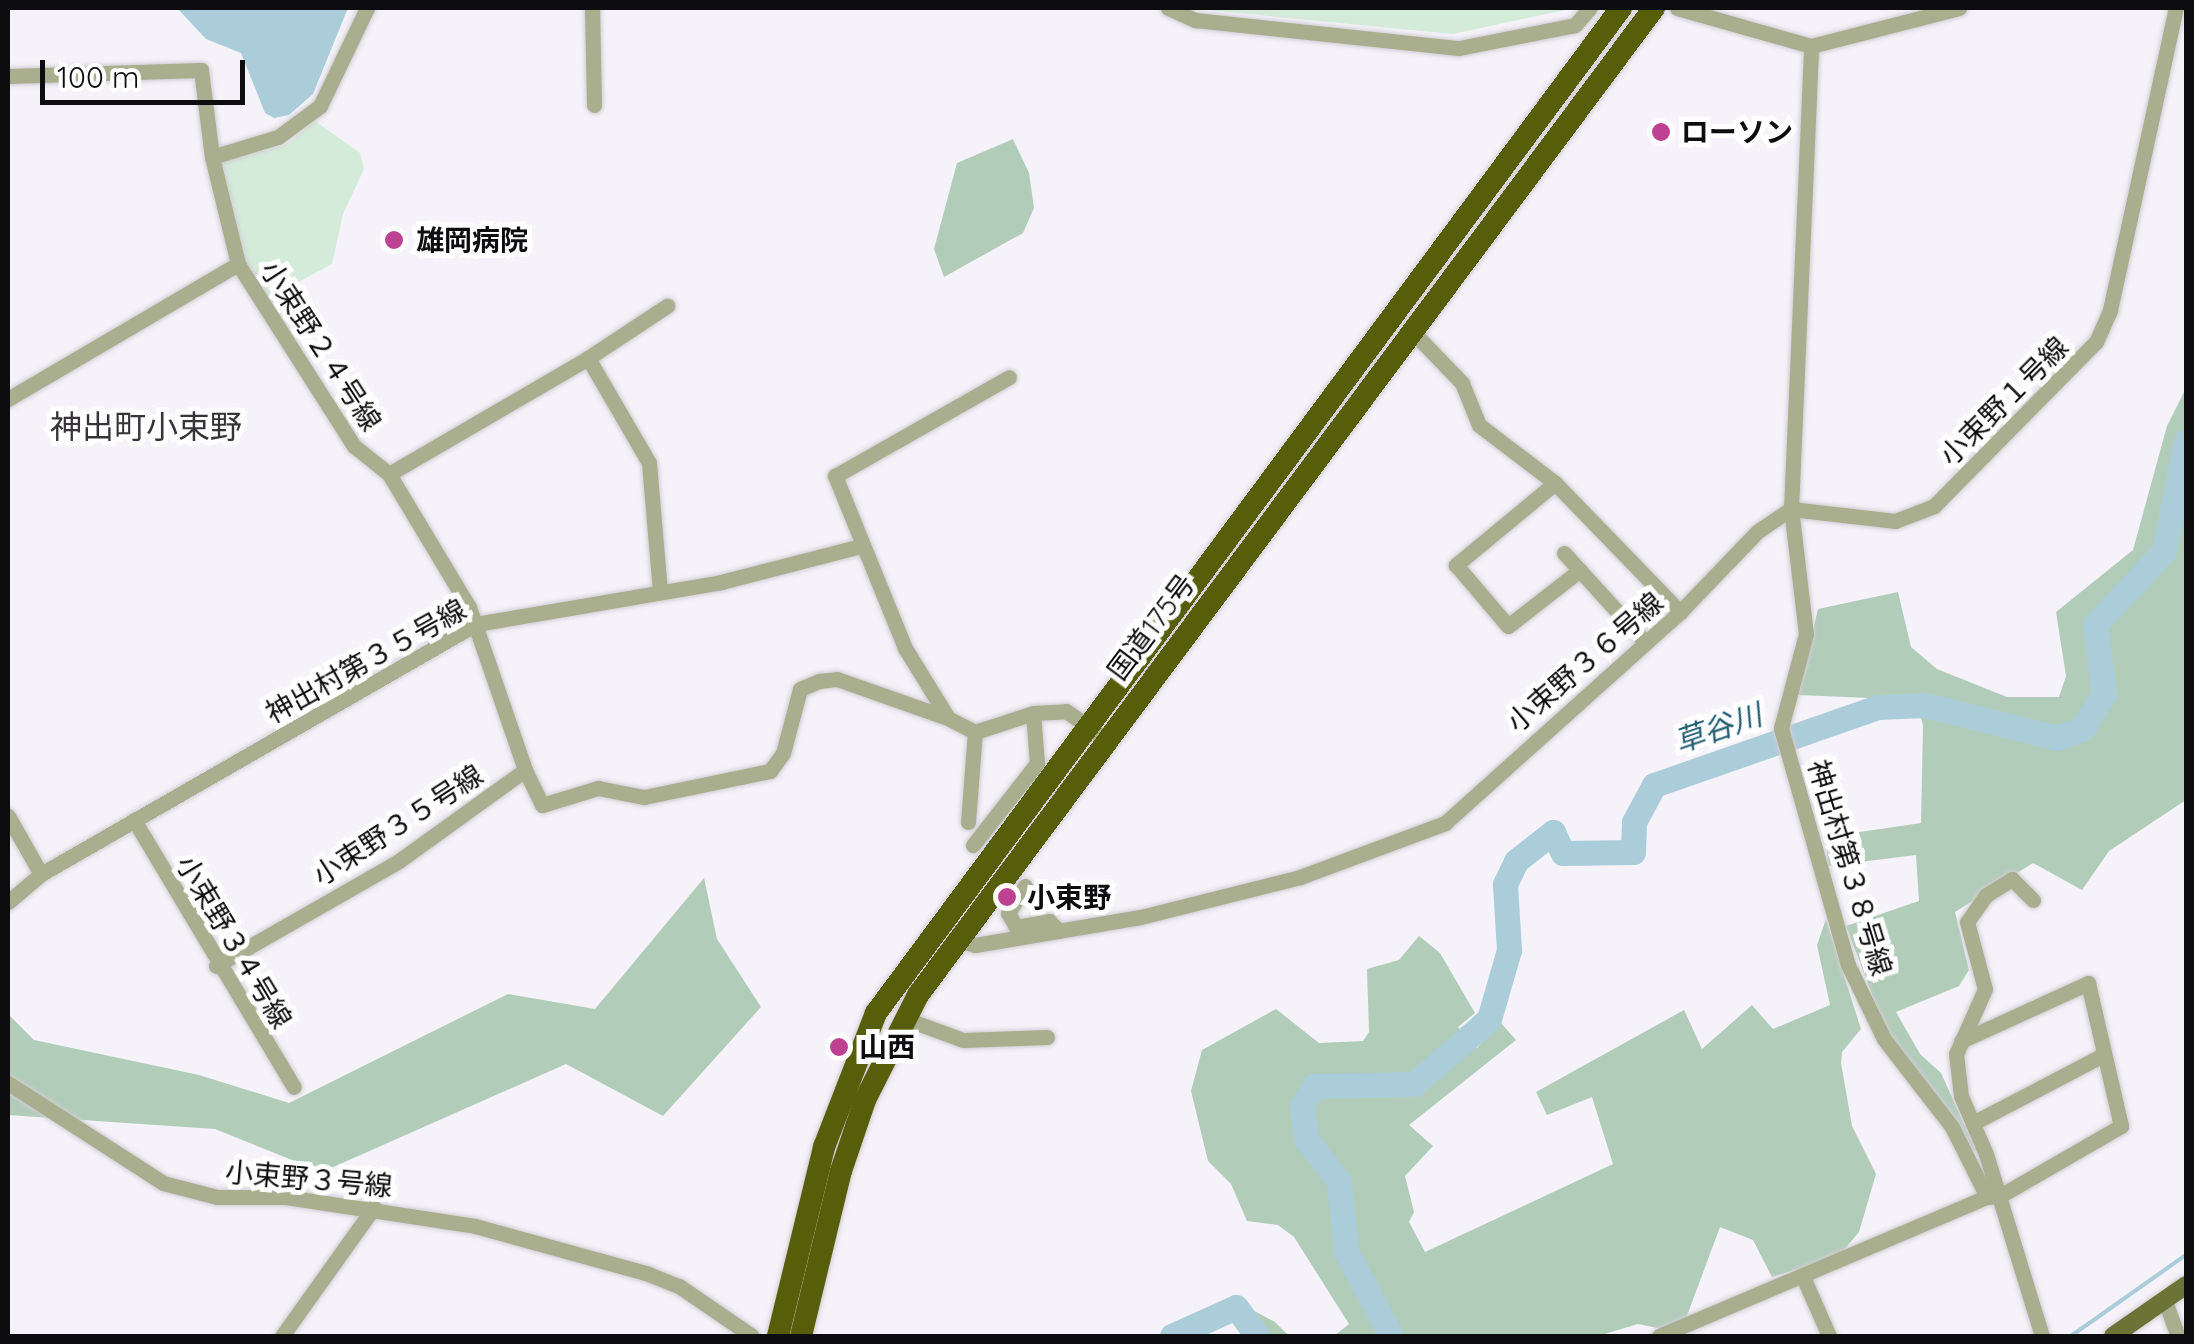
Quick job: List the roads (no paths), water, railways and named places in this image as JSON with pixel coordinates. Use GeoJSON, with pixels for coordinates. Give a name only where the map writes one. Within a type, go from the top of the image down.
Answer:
{"type":"FeatureCollection","features":[{"type":"Feature","properties":{"kind":"highway","name":"国道175号"},"geometry":{"type":"LineString","coordinates":[[778,1336],[824,1147],[876,1012],[1086,723],[1621,8]]}},
{"type":"Feature","properties":{"kind":"highway","name":"国道175号"},"geometry":{"type":"LineString","coordinates":[[801,1336],[841,1170],[903,1018],[954,939],[1654,8]]}},
{"type":"Feature","properties":{"kind":"main road"},"geometry":{"type":"LineString","coordinates":[[2112,1336],[2186,1285]]}},
{"type":"Feature","properties":{"kind":"street"},"geometry":{"type":"LineString","coordinates":[[212,157],[278,137],[320,106],[367,8]]}},
{"type":"Feature","properties":{"kind":"street"},"geometry":{"type":"LineString","coordinates":[[592,8],[594,105]]}},
{"type":"Feature","properties":{"kind":"street"},"geometry":{"type":"LineString","coordinates":[[1168,8],[1195,20],[1458,48],[1575,26],[1585,13],[1598,40]]}},
{"type":"Feature","properties":{"kind":"street"},"geometry":{"type":"LineString","coordinates":[[1677,8],[1811,46],[1953,8]]}},
{"type":"Feature","properties":{"kind":"street","name":"小束野１号線"},"geometry":{"type":"LineString","coordinates":[[1790,509],[1895,521],[1934,506],[2096,342],[2110,310],[2176,8]]}},
{"type":"Feature","properties":{"kind":"street"},"geometry":{"type":"LineString","coordinates":[[1790,509],[1811,46]]}},
{"type":"Feature","properties":{"kind":"street","name":"小束野２４号線"},"geometry":{"type":"LineString","coordinates":[[8,76],[201,70],[212,157],[238,264],[354,446],[389,474],[476,624]]}},
{"type":"Feature","properties":{"kind":"street"},"geometry":{"type":"LineString","coordinates":[[8,399],[238,264]]}},
{"type":"Feature","properties":{"kind":"street"},"geometry":{"type":"LineString","coordinates":[[389,474],[588,358],[667,306]]}},
{"type":"Feature","properties":{"kind":"street"},"geometry":{"type":"LineString","coordinates":[[1411,330],[1462,383],[1478,425],[1555,483],[1680,612]]}},
{"type":"Feature","properties":{"kind":"street"},"geometry":{"type":"LineString","coordinates":[[588,358],[649,463],[660,591]]}},
{"type":"Feature","properties":{"kind":"street"},"geometry":{"type":"LineString","coordinates":[[948,718],[905,648],[835,476],[1009,377]]}},
{"type":"Feature","properties":{"kind":"street"},"geometry":{"type":"LineString","coordinates":[[1555,483],[1456,566],[1508,626],[1580,570]]}},
{"type":"Feature","properties":{"kind":"street","name":"小束野３６号線"},"geometry":{"type":"LineString","coordinates":[[954,939],[976,945],[1253,890],[1444,823],[1680,612],[1758,531],[1790,509]]}},
{"type":"Feature","properties":{"kind":"street","name":"神出村第３８号線"},"geometry":{"type":"LineString","coordinates":[[1790,509],[1806,634],[1781,728],[1848,966],[1884,1040],[1952,1127],[1994,1196]]}},
{"type":"Feature","properties":{"kind":"street","name":"神出村第３５号線"},"geometry":{"type":"LineString","coordinates":[[41,874],[476,624],[660,591],[862,546]]}},
{"type":"Feature","properties":{"kind":"street"},"geometry":{"type":"LineString","coordinates":[[1564,552],[1645,642]]}},
{"type":"Feature","properties":{"kind":"street","name":"小束野３５号線"},"geometry":{"type":"LineString","coordinates":[[216,966],[399,861],[525,770],[476,624]]}},
{"type":"Feature","properties":{"kind":"street"},"geometry":{"type":"LineString","coordinates":[[525,770],[542,804],[598,788],[644,798],[770,771],[783,753],[800,689],[819,680],[837,679],[948,718],[975,732],[1033,713],[1066,712],[1106,739]]}},
{"type":"Feature","properties":{"kind":"street"},"geometry":{"type":"LineString","coordinates":[[973,845],[1037,762],[1033,713]]}},
{"type":"Feature","properties":{"kind":"street"},"geometry":{"type":"LineString","coordinates":[[968,822],[975,732]]}},
{"type":"Feature","properties":{"kind":"street"},"geometry":{"type":"LineString","coordinates":[[8,816],[41,874],[8,902]]}},
{"type":"Feature","properties":{"kind":"street","name":"小束野３４号線"},"geometry":{"type":"LineString","coordinates":[[134,820],[216,966],[294,1087]]}},
{"type":"Feature","properties":{"kind":"street"},"geometry":{"type":"LineString","coordinates":[[2032,900],[2012,880],[1986,895],[1967,922],[1984,988],[1961,1041],[1961,1096],[1973,1122],[2042,1336]]}},
{"type":"Feature","properties":{"kind":"street"},"geometry":{"type":"LineString","coordinates":[[1026,886],[1008,913],[1016,927],[1048,921],[1059,931]]}},
{"type":"Feature","properties":{"kind":"street"},"geometry":{"type":"LineString","coordinates":[[1658,1336],[1804,1279],[1994,1196],[2121,1126],[2088,983],[1961,1041]]}},
{"type":"Feature","properties":{"kind":"street"},"geometry":{"type":"LineString","coordinates":[[903,1018],[962,1040],[1047,1037]]}},
{"type":"Feature","properties":{"kind":"street"},"geometry":{"type":"LineString","coordinates":[[1973,1122],[2103,1054]]}},
{"type":"Feature","properties":{"kind":"street","name":"小束野３号線"},"geometry":{"type":"LineString","coordinates":[[8,1083],[164,1183],[217,1197],[374,1207],[456,1222],[646,1273],[678,1286],[752,1336]]}},
{"type":"Feature","properties":{"kind":"street"},"geometry":{"type":"LineString","coordinates":[[282,1336],[374,1207]]}},
{"type":"Feature","properties":{"kind":"street"},"geometry":{"type":"LineString","coordinates":[[1804,1279],[1830,1336]]}},
{"type":"Feature","properties":{"kind":"street"},"geometry":{"type":"LineString","coordinates":[[2165,1302],[2178,1336]]}},
{"type":"Feature","properties":{"kind":"water"},"geometry":{"type":"Polygon","coordinates":[[[177,8],[348,8],[313,94],[289,115],[274,118],[265,113],[241,53],[206,39],[177,8]]]}},
{"type":"Feature","properties":{"kind":"waterway","name":"草谷川"},"geometry":{"type":"LineString","coordinates":[[1391,1336],[1346,1251],[1339,1182],[1306,1139],[1302,1106],[1314,1086],[1414,1084],[1489,1019],[1509,950],[1505,884],[1516,861],[1553,832],[1563,853],[1633,852],[1634,822],[1654,785],[1878,707],[1925,705],[2057,738],[2082,729],[2104,694],[2095,625],[2164,551],[2186,441]]}},
{"type":"Feature","properties":{"kind":"waterway"},"geometry":{"type":"LineString","coordinates":[[2071,1336],[2186,1255]]}},
{"type":"Feature","properties":{"kind":"waterway","name":"草谷川"},"geometry":{"type":"LineString","coordinates":[[1172,1336],[1236,1307],[1257,1336]]}},
{"type":"Feature","properties":{"kind":"place","name":"ローソン"},"geometry":{"type":"Point","coordinates":[1661,132]}},
{"type":"Feature","properties":{"kind":"place","name":"雄岡病院"},"geometry":{"type":"Point","coordinates":[394,240]}},
{"type":"Feature","properties":{"kind":"place","name":"小束野"},"geometry":{"type":"Point","coordinates":[1007,897]}},
{"type":"Feature","properties":{"kind":"place","name":"山西"},"geometry":{"type":"Point","coordinates":[839,1047]}},
{"type":"Feature","properties":{"kind":"district","name":"神出町小束野"},"geometry":{"type":"Point","coordinates":[146,426]}}]}
